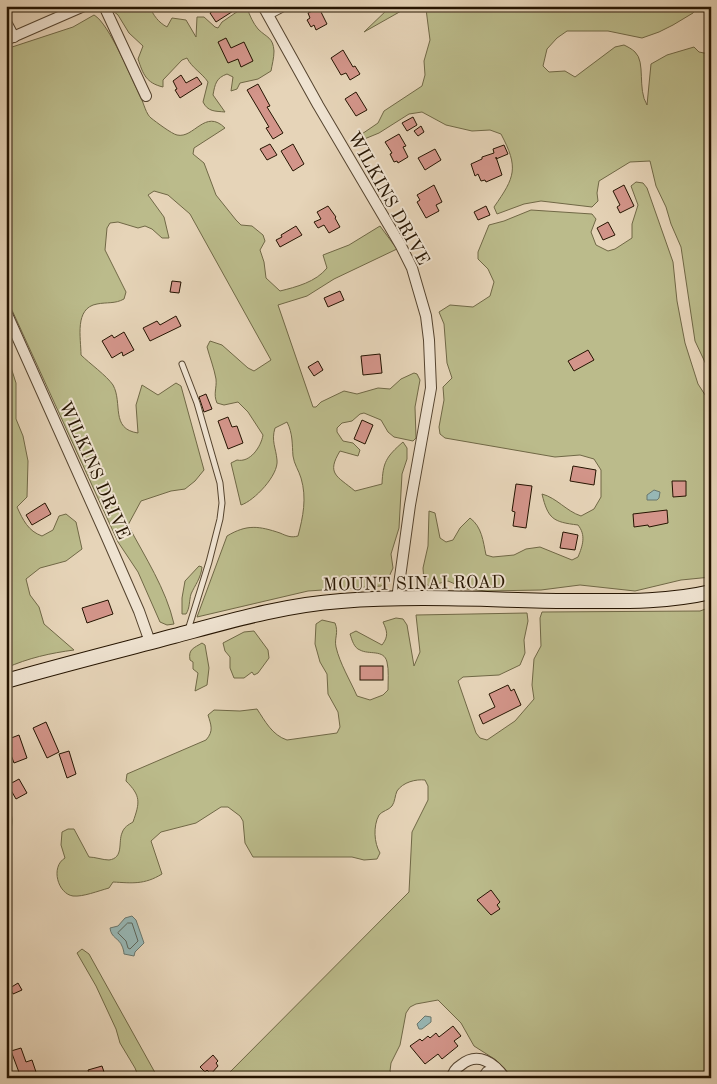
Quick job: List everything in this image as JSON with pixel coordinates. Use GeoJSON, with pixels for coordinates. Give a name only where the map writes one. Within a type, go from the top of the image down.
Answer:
{"type":"FeatureCollection","features":[{"type":"Feature","properties":{"kind":"street"},"geometry":{"type":"LineString","coordinates":[[6,22],[10,38],[84,6]]}},
{"type":"Feature","properties":{"kind":"street"},"geometry":{"type":"LineString","coordinates":[[104,6],[146,96]]}},
{"type":"Feature","properties":{"kind":"street"},"geometry":{"type":"LineString","coordinates":[[266,10],[283,6]]}},
{"type":"Feature","properties":{"kind":"street","name":"WILKINS DRIVE"},"geometry":{"type":"LineString","coordinates":[[266,10],[337,139],[401,246],[412,268],[426,316],[431,388],[410,505],[397,599]]}},
{"type":"Feature","properties":{"kind":"street","name":"WILKINS DRIVE"},"geometry":{"type":"LineString","coordinates":[[6,312],[139,611],[150,642]]}},
{"type":"Feature","properties":{"kind":"street","name":"MOUNT SINAI ROAD"},"geometry":{"type":"LineString","coordinates":[[6,681],[63,664],[267,611],[304,605],[342,601],[397,599],[623,602],[681,598],[711,592]]}},
{"type":"Feature","properties":{"kind":"street"},"geometry":{"type":"LineString","coordinates":[[452,1078],[453,1073],[471,1058],[479,1058],[496,1068],[505,1078]]}},
{"type":"Feature","properties":{"kind":"street"},"geometry":{"type":"LineString","coordinates":[[483,1078],[491,1069],[496,1068]]}},
{"type":"Feature","properties":{"kind":"lane"},"geometry":{"type":"LineString","coordinates":[[182,364],[197,402],[220,483],[222,503],[209,562],[187,633]]}},
{"type":"Feature","properties":{"kind":"green space"},"geometry":{"type":"Polygon","coordinates":[[[114,6],[149,6],[156,18],[167,27],[172,18],[186,20],[196,37],[197,17],[204,17],[218,28],[222,22],[244,7],[247,8],[256,27],[272,43],[274,54],[271,71],[258,79],[240,83],[237,89],[231,91],[233,77],[227,74],[220,77],[215,85],[213,95],[225,112],[207,108],[203,102],[208,82],[187,58],[182,60],[163,80],[163,87],[153,83],[146,77],[138,59],[143,46],[129,33],[118,15],[113,11],[114,6]]]}},
{"type":"Feature","properties":{"kind":"green space"},"geometry":{"type":"Polygon","coordinates":[[[392,6],[410,6],[364,32],[389,8],[392,6]]]}},
{"type":"Feature","properties":{"kind":"green space"},"geometry":{"type":"Polygon","coordinates":[[[424,6],[699,6],[693,13],[673,25],[642,38],[608,31],[567,31],[547,49],[543,66],[549,72],[565,71],[575,77],[615,47],[624,45],[638,56],[641,69],[642,91],[647,105],[651,64],[667,55],[694,47],[699,52],[711,53],[711,375],[695,341],[681,247],[656,186],[650,161],[630,162],[599,181],[598,201],[592,207],[541,201],[524,204],[497,214],[494,207],[506,188],[512,172],[510,156],[501,134],[490,130],[472,131],[446,125],[422,112],[409,114],[379,133],[357,142],[356,138],[378,123],[384,111],[422,86],[425,75],[424,61],[430,40],[424,6]]]}},
{"type":"Feature","properties":{"kind":"green space"},"geometry":{"type":"Polygon","coordinates":[[[94,15],[100,20],[113,40],[151,118],[177,135],[189,133],[206,122],[211,121],[225,128],[194,148],[193,154],[204,163],[216,195],[236,220],[241,225],[252,226],[263,235],[265,241],[260,250],[266,278],[280,291],[299,286],[317,277],[327,268],[323,255],[349,245],[380,226],[397,249],[334,279],[307,296],[278,305],[313,407],[344,391],[357,394],[378,388],[390,389],[401,379],[414,373],[417,374],[420,380],[415,407],[416,438],[413,441],[394,437],[388,432],[381,420],[364,413],[352,421],[342,423],[337,428],[337,432],[343,441],[353,443],[360,450],[358,456],[340,451],[334,465],[334,470],[339,478],[355,491],[382,484],[386,460],[403,442],[407,448],[407,459],[402,474],[399,528],[391,554],[393,568],[387,581],[381,586],[308,591],[197,617],[227,536],[241,529],[253,527],[293,537],[298,536],[303,515],[304,493],[294,459],[291,435],[287,422],[275,428],[274,441],[277,466],[274,473],[259,493],[241,505],[231,463],[250,457],[260,444],[263,435],[248,412],[238,402],[224,405],[217,403],[215,397],[216,379],[207,347],[210,341],[222,345],[254,371],[271,360],[190,214],[168,195],[154,191],[148,195],[164,217],[169,238],[162,238],[152,229],[145,226],[138,228],[118,222],[110,223],[107,228],[105,250],[126,292],[124,299],[121,301],[97,304],[85,311],[80,325],[80,340],[81,355],[113,385],[116,392],[120,421],[129,431],[138,433],[136,405],[142,385],[158,395],[176,383],[181,386],[204,470],[185,489],[171,491],[141,501],[128,525],[166,598],[174,624],[167,625],[160,622],[138,572],[118,542],[6,297],[6,49],[73,27],[94,15]]]}},
{"type":"Feature","properties":{"kind":"green space"},"geometry":{"type":"Polygon","coordinates":[[[636,182],[643,183],[647,188],[673,262],[677,301],[685,343],[698,384],[711,404],[711,577],[681,580],[635,591],[580,585],[541,590],[487,591],[467,589],[448,581],[429,586],[424,582],[423,568],[428,546],[429,511],[435,513],[440,538],[446,542],[453,540],[460,528],[470,518],[480,530],[486,555],[493,557],[514,555],[526,549],[540,547],[572,560],[578,557],[583,540],[581,529],[578,525],[553,518],[549,514],[542,494],[581,516],[594,509],[601,497],[601,470],[594,459],[580,455],[555,457],[445,438],[440,434],[439,427],[444,400],[443,387],[452,378],[447,363],[444,324],[439,312],[450,305],[473,307],[490,296],[494,282],[488,269],[478,259],[478,252],[489,225],[531,210],[592,214],[596,219],[591,232],[596,245],[608,251],[615,249],[632,238],[632,224],[638,205],[631,186],[636,182]]]}},
{"type":"Feature","properties":{"kind":"green space"},"geometry":{"type":"Polygon","coordinates":[[[6,352],[16,383],[16,419],[23,436],[28,461],[27,497],[17,507],[30,528],[42,536],[53,530],[59,516],[66,514],[76,522],[82,549],[66,561],[40,568],[26,579],[30,595],[39,607],[44,624],[74,650],[40,656],[6,668],[6,352]]]}},
{"type":"Feature","properties":{"kind":"green space"},"geometry":{"type":"Polygon","coordinates":[[[199,566],[202,567],[199,578],[191,594],[186,614],[182,614],[185,581],[199,566]]]}},
{"type":"Feature","properties":{"kind":"green space"},"geometry":{"type":"Polygon","coordinates":[[[711,607],[711,1078],[512,1078],[496,1060],[474,1046],[461,1023],[438,1000],[416,1004],[410,1007],[406,1013],[400,1045],[391,1063],[390,1071],[395,1078],[224,1078],[409,892],[412,832],[428,800],[428,786],[425,780],[418,780],[403,785],[397,791],[392,806],[379,815],[375,829],[376,844],[380,853],[377,859],[364,860],[352,857],[253,857],[245,843],[243,821],[240,816],[228,807],[221,807],[196,823],[161,832],[151,841],[162,874],[156,878],[138,882],[113,882],[109,888],[77,896],[68,894],[60,885],[57,873],[58,867],[65,858],[61,845],[62,832],[74,829],[89,857],[114,859],[119,853],[122,833],[133,822],[138,804],[137,795],[126,781],[127,774],[206,740],[211,731],[208,715],[214,710],[240,711],[257,709],[273,731],[287,740],[337,733],[340,727],[338,712],[328,694],[327,674],[320,662],[315,644],[316,624],[322,620],[335,623],[337,630],[336,647],[343,666],[357,696],[370,700],[383,695],[388,690],[387,662],[383,655],[356,648],[350,634],[356,631],[382,645],[387,634],[383,622],[396,618],[403,619],[407,625],[414,666],[420,652],[416,615],[527,613],[528,621],[524,640],[525,653],[520,665],[499,675],[463,677],[458,681],[476,733],[480,738],[487,740],[515,721],[534,699],[532,685],[534,659],[541,646],[540,618],[542,612],[700,611],[711,607]]]}},
{"type":"Feature","properties":{"kind":"green space"},"geometry":{"type":"Polygon","coordinates":[[[254,631],[268,650],[269,658],[258,673],[254,675],[252,672],[244,678],[234,678],[230,668],[230,657],[225,651],[223,643],[244,632],[254,631]]]}},
{"type":"Feature","properties":{"kind":"green space"},"geometry":{"type":"Polygon","coordinates":[[[202,643],[205,645],[209,668],[207,685],[195,691],[198,673],[193,669],[190,653],[192,649],[202,643]]]}},
{"type":"Feature","properties":{"kind":"green space"},"geometry":{"type":"Polygon","coordinates":[[[6,801],[12,816],[11,830],[6,826],[6,801]]]}},
{"type":"Feature","properties":{"kind":"green space"},"geometry":{"type":"Polygon","coordinates":[[[82,949],[89,954],[158,1078],[139,1078],[120,1043],[116,1029],[96,986],[77,953],[82,949]]]}},
{"type":"Feature","properties":{"kind":"water"},"geometry":{"type":"Polygon","coordinates":[[[654,490],[660,492],[659,498],[657,500],[647,500],[647,495],[654,490]]]}},
{"type":"Feature","properties":{"kind":"water"},"geometry":{"type":"Polygon","coordinates":[[[132,916],[136,920],[144,943],[135,952],[134,956],[124,954],[121,943],[112,934],[110,928],[118,926],[125,918],[132,916]]]}},
{"type":"Feature","properties":{"kind":"water"},"geometry":{"type":"Polygon","coordinates":[[[425,1016],[431,1017],[431,1022],[422,1029],[419,1029],[417,1024],[425,1016]]]}},
{"type":"Feature","properties":{"kind":"building"},"geometry":{"type":"Polygon","coordinates":[[[220,6],[241,6],[216,22],[210,13],[220,6]]]}},
{"type":"Feature","properties":{"kind":"building"},"geometry":{"type":"Polygon","coordinates":[[[319,8],[327,24],[316,30],[314,25],[311,27],[307,20],[310,18],[308,13],[319,8]]]}},
{"type":"Feature","properties":{"kind":"building"},"geometry":{"type":"Polygon","coordinates":[[[226,38],[231,48],[244,42],[253,61],[241,67],[238,59],[228,63],[218,42],[226,38]]]}},
{"type":"Feature","properties":{"kind":"building"},"geometry":{"type":"Polygon","coordinates":[[[343,50],[353,67],[355,66],[360,74],[350,80],[346,73],[341,75],[331,58],[343,50]]]}},
{"type":"Feature","properties":{"kind":"building"},"geometry":{"type":"Polygon","coordinates":[[[181,75],[186,83],[197,77],[202,84],[180,98],[175,90],[177,89],[173,81],[181,75]]]}},
{"type":"Feature","properties":{"kind":"building"},"geometry":{"type":"Polygon","coordinates":[[[258,84],[270,106],[267,107],[283,133],[273,139],[266,128],[269,127],[247,90],[258,84]]]}},
{"type":"Feature","properties":{"kind":"building"},"geometry":{"type":"Polygon","coordinates":[[[356,92],[367,110],[356,116],[345,99],[356,92]]]}},
{"type":"Feature","properties":{"kind":"building"},"geometry":{"type":"Polygon","coordinates":[[[413,117],[417,125],[407,131],[402,123],[413,117]]]}},
{"type":"Feature","properties":{"kind":"building"},"geometry":{"type":"Polygon","coordinates":[[[421,126],[424,132],[418,136],[414,131],[421,126]]]}},
{"type":"Feature","properties":{"kind":"building"},"geometry":{"type":"Polygon","coordinates":[[[399,134],[406,146],[403,147],[408,157],[398,163],[397,161],[394,162],[390,154],[392,153],[385,142],[399,134]]]}},
{"type":"Feature","properties":{"kind":"building"},"geometry":{"type":"Polygon","coordinates":[[[270,144],[277,155],[267,160],[260,149],[270,144]]]}},
{"type":"Feature","properties":{"kind":"building"},"geometry":{"type":"Polygon","coordinates":[[[293,144],[304,164],[293,171],[281,151],[293,144]]]}},
{"type":"Feature","properties":{"kind":"building"},"geometry":{"type":"Polygon","coordinates":[[[504,145],[508,154],[497,159],[502,175],[486,182],[485,180],[481,181],[478,174],[475,176],[471,164],[482,159],[482,157],[494,153],[493,149],[504,145]]]}},
{"type":"Feature","properties":{"kind":"building"},"geometry":{"type":"Polygon","coordinates":[[[435,149],[441,160],[425,170],[418,158],[435,149]]]}},
{"type":"Feature","properties":{"kind":"building"},"geometry":{"type":"Polygon","coordinates":[[[434,185],[442,202],[436,205],[439,211],[426,218],[417,202],[420,200],[417,195],[434,185]]]}},
{"type":"Feature","properties":{"kind":"building"},"geometry":{"type":"Polygon","coordinates":[[[624,185],[634,206],[620,213],[617,207],[620,205],[613,191],[624,185]]]}},
{"type":"Feature","properties":{"kind":"building"},"geometry":{"type":"Polygon","coordinates":[[[328,206],[340,227],[329,233],[324,225],[318,228],[314,222],[321,219],[317,212],[328,206]]]}},
{"type":"Feature","properties":{"kind":"building"},"geometry":{"type":"Polygon","coordinates":[[[486,206],[490,215],[478,220],[474,212],[486,206]]]}},
{"type":"Feature","properties":{"kind":"building"},"geometry":{"type":"Polygon","coordinates":[[[608,222],[615,235],[603,240],[597,228],[608,222]]]}},
{"type":"Feature","properties":{"kind":"building"},"geometry":{"type":"Polygon","coordinates":[[[296,226],[302,235],[280,247],[276,240],[296,226]]]}},
{"type":"Feature","properties":{"kind":"building"},"geometry":{"type":"Polygon","coordinates":[[[172,281],[181,282],[179,293],[170,292],[172,281]]]}},
{"type":"Feature","properties":{"kind":"building"},"geometry":{"type":"Polygon","coordinates":[[[340,291],[344,300],[328,307],[324,298],[340,291]]]}},
{"type":"Feature","properties":{"kind":"building"},"geometry":{"type":"Polygon","coordinates":[[[176,316],[181,326],[150,341],[143,328],[157,321],[160,325],[176,316]]]}},
{"type":"Feature","properties":{"kind":"building"},"geometry":{"type":"Polygon","coordinates":[[[124,332],[134,350],[123,356],[122,352],[112,358],[102,341],[112,335],[114,338],[124,332]]]}},
{"type":"Feature","properties":{"kind":"building"},"geometry":{"type":"Polygon","coordinates":[[[588,350],[594,360],[574,371],[568,361],[588,350]]]}},
{"type":"Feature","properties":{"kind":"building"},"geometry":{"type":"Polygon","coordinates":[[[380,354],[382,373],[363,375],[361,356],[380,354]]]}},
{"type":"Feature","properties":{"kind":"building"},"geometry":{"type":"Polygon","coordinates":[[[318,361],[323,370],[314,376],[308,367],[318,361]]]}},
{"type":"Feature","properties":{"kind":"building"},"geometry":{"type":"Polygon","coordinates":[[[206,394],[212,409],[204,412],[199,397],[206,394]]]}},
{"type":"Feature","properties":{"kind":"building"},"geometry":{"type":"Polygon","coordinates":[[[228,417],[232,427],[237,426],[243,443],[228,449],[218,421],[228,417]]]}},
{"type":"Feature","properties":{"kind":"building"},"geometry":{"type":"Polygon","coordinates":[[[362,420],[373,425],[365,444],[354,439],[362,420]]]}},
{"type":"Feature","properties":{"kind":"building"},"geometry":{"type":"Polygon","coordinates":[[[573,466],[596,470],[594,485],[570,481],[573,466]]]}},
{"type":"Feature","properties":{"kind":"building"},"geometry":{"type":"Polygon","coordinates":[[[672,481],[686,481],[686,496],[673,497],[672,481]]]}},
{"type":"Feature","properties":{"kind":"building"},"geometry":{"type":"Polygon","coordinates":[[[516,484],[532,486],[526,528],[513,526],[515,512],[512,511],[516,484]]]}},
{"type":"Feature","properties":{"kind":"building"},"geometry":{"type":"Polygon","coordinates":[[[45,503],[51,514],[32,525],[26,515],[45,503]]]}},
{"type":"Feature","properties":{"kind":"building"},"geometry":{"type":"Polygon","coordinates":[[[667,510],[668,523],[649,527],[648,525],[634,527],[633,514],[667,510]]]}},
{"type":"Feature","properties":{"kind":"building"},"geometry":{"type":"Polygon","coordinates":[[[563,532],[578,535],[575,550],[560,548],[563,532]]]}},
{"type":"Feature","properties":{"kind":"building"},"geometry":{"type":"Polygon","coordinates":[[[108,600],[113,614],[87,623],[82,608],[108,600]]]}},
{"type":"Feature","properties":{"kind":"building"},"geometry":{"type":"Polygon","coordinates":[[[360,666],[383,666],[383,680],[360,680],[360,666]]]}},
{"type":"Feature","properties":{"kind":"building"},"geometry":{"type":"Polygon","coordinates":[[[508,685],[511,691],[514,689],[521,705],[483,724],[479,715],[495,707],[489,694],[508,685]]]}},
{"type":"Feature","properties":{"kind":"building"},"geometry":{"type":"Polygon","coordinates":[[[46,722],[59,752],[47,758],[33,728],[46,722]]]}},
{"type":"Feature","properties":{"kind":"building"},"geometry":{"type":"Polygon","coordinates":[[[19,735],[27,758],[14,763],[11,755],[6,757],[6,740],[19,735]]]}},
{"type":"Feature","properties":{"kind":"building"},"geometry":{"type":"Polygon","coordinates":[[[69,751],[76,774],[67,778],[59,754],[69,751]]]}},
{"type":"Feature","properties":{"kind":"building"},"geometry":{"type":"Polygon","coordinates":[[[19,779],[27,793],[16,799],[8,785],[19,779]]]}},
{"type":"Feature","properties":{"kind":"building"},"geometry":{"type":"Polygon","coordinates":[[[491,890],[500,902],[497,905],[500,909],[491,915],[477,900],[491,890]]]}},
{"type":"Feature","properties":{"kind":"building"},"geometry":{"type":"Polygon","coordinates":[[[18,983],[22,990],[13,994],[10,988],[18,983]]]}},
{"type":"Feature","properties":{"kind":"building"},"geometry":{"type":"Polygon","coordinates":[[[453,1026],[461,1036],[454,1041],[458,1046],[442,1059],[438,1054],[425,1064],[410,1046],[420,1039],[422,1041],[428,1036],[430,1038],[436,1033],[439,1037],[453,1026]]]}},
{"type":"Feature","properties":{"kind":"building"},"geometry":{"type":"Polygon","coordinates":[[[21,1048],[26,1062],[32,1060],[38,1078],[23,1078],[20,1075],[11,1051],[21,1048]]]}},
{"type":"Feature","properties":{"kind":"building"},"geometry":{"type":"Polygon","coordinates":[[[213,1055],[218,1061],[216,1063],[218,1066],[211,1074],[207,1070],[205,1072],[200,1067],[213,1055]]]}},
{"type":"Feature","properties":{"kind":"building"},"geometry":{"type":"Polygon","coordinates":[[[102,1066],[106,1078],[90,1078],[88,1070],[102,1066]]]}}]}
